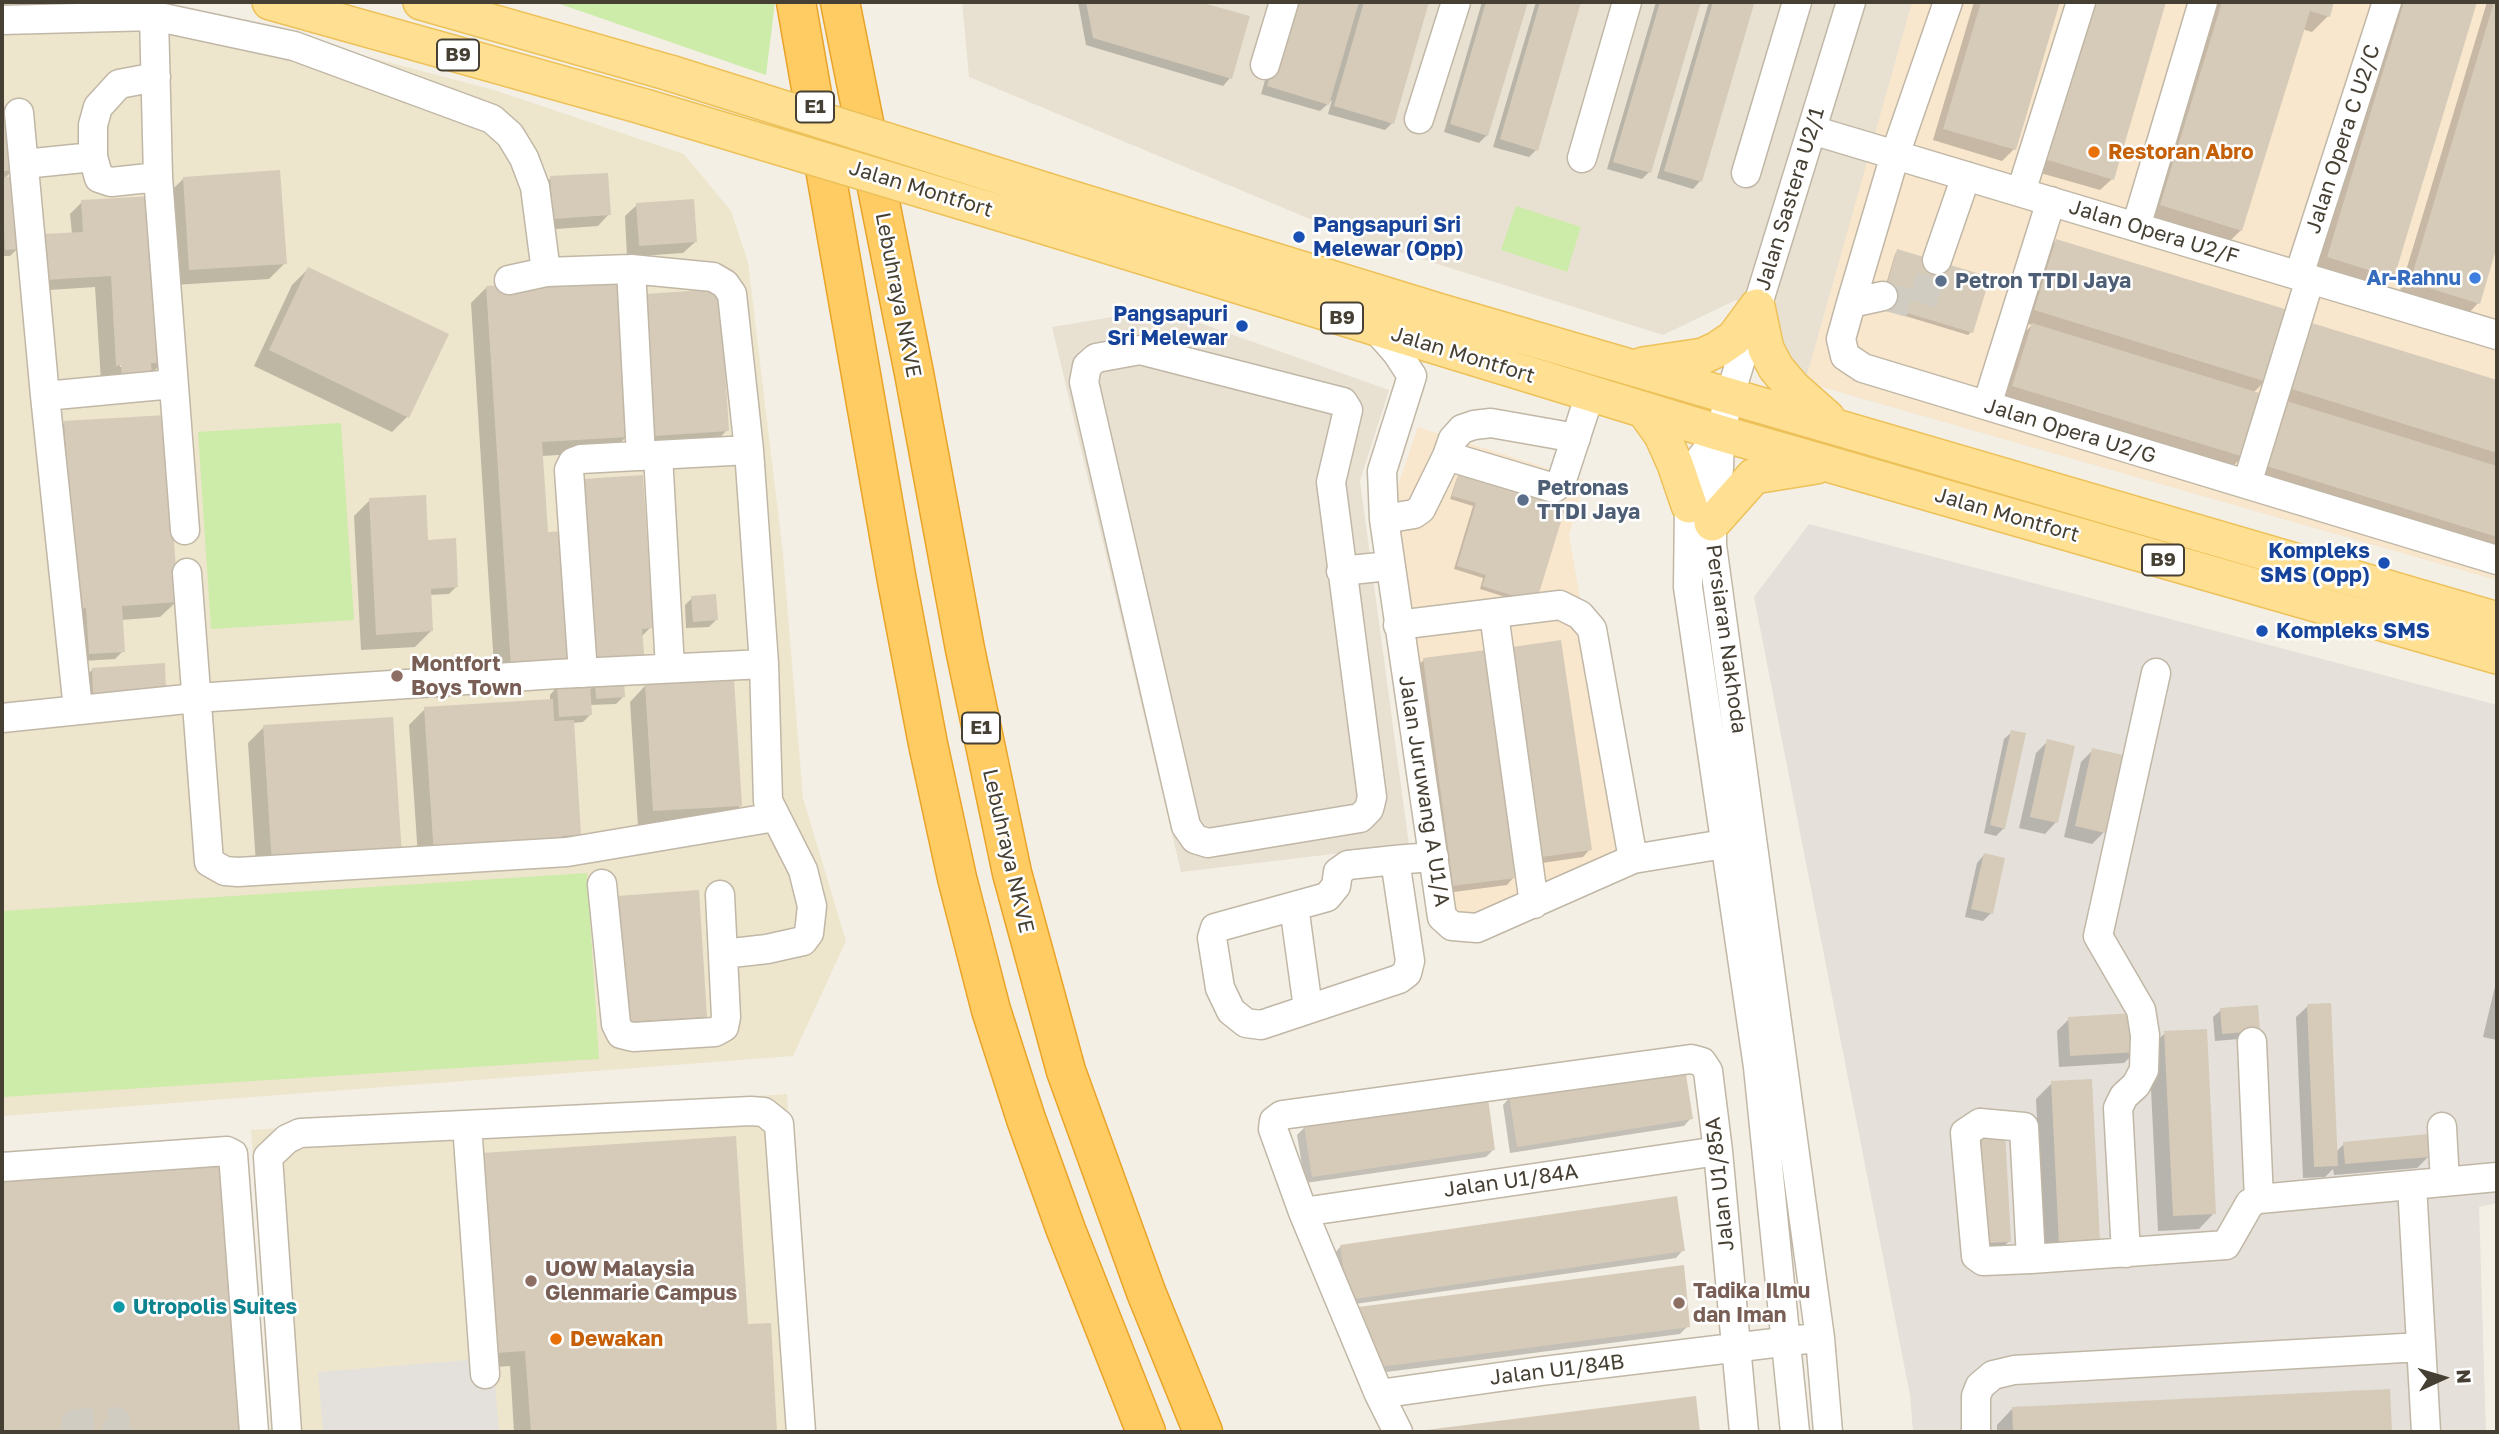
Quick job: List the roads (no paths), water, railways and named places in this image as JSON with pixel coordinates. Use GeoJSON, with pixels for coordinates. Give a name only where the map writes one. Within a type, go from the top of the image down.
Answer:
{"type":"FeatureCollection","features":[{"type":"Feature","properties":{"kind":"highway","name":"E1"},"geometry":{"type":"LineString","coordinates":[[796,2],[897,581],[957,878],[992,1010],[1026,1119],[1075,1254],[1146,1432]]}},
{"type":"Feature","properties":{"kind":"highway","name":"Lebuhraya NKVE"},"geometry":{"type":"LineString","coordinates":[[840,2],[914,373],[965,649],[1012,873],[1070,1081],[1146,1292],[1203,1432]]}},
{"type":"Feature","properties":{"kind":"main road","name":"Jalan Montfort"},"geometry":{"type":"LineString","coordinates":[[270,2],[645,107],[1720,433],[2497,656]]}},
{"type":"Feature","properties":{"kind":"main road","name":"Jalan Montfort"},"geometry":{"type":"LineString","coordinates":[[421,2],[670,73],[1441,312],[2497,620]]}},
{"type":"Feature","properties":{"kind":"main road"},"geometry":{"type":"LineString","coordinates":[[1632,366],[1703,356],[1718,349],[1734,338],[1757,307]]}},
{"type":"Feature","properties":{"kind":"main road"},"geometry":{"type":"LineString","coordinates":[[1757,307],[1766,349],[1776,368],[1793,388],[1838,427]]}},
{"type":"Feature","properties":{"kind":"main road"},"geometry":{"type":"LineString","coordinates":[[1643,410],[1662,435],[1701,514],[1754,476],[1829,464]]}},
{"type":"Feature","properties":{"kind":"street"},"geometry":{"type":"LineString","coordinates":[[1419,119],[1455,2]]}},
{"type":"Feature","properties":{"kind":"street"},"geometry":{"type":"LineString","coordinates":[[1582,158],[1627,2]]}},
{"type":"Feature","properties":{"kind":"street"},"geometry":{"type":"LineString","coordinates":[[1746,173],[1797,2]]}},
{"type":"Feature","properties":{"kind":"street","name":"Jalan Opera U2/G"},"geometry":{"type":"LineString","coordinates":[[1948,2],[1895,155],[1851,303],[1841,339],[1846,356],[1863,368],[2497,561]]}},
{"type":"Feature","properties":{"kind":"street"},"geometry":{"type":"LineString","coordinates":[[2021,192],[2081,2]]}},
{"type":"Feature","properties":{"kind":"street"},"geometry":{"type":"LineString","coordinates":[[2136,227],[2203,2]]}},
{"type":"Feature","properties":{"kind":"street","name":"Jalan Opera C U2/C"},"geometry":{"type":"LineString","coordinates":[[2247,484],[2304,277],[2387,2]]}},
{"type":"Feature","properties":{"kind":"street"},"geometry":{"type":"LineString","coordinates":[[1265,65],[1280,3]]}},
{"type":"Feature","properties":{"kind":"street","name":"Jalan Sastera U2/1"},"geometry":{"type":"LineString","coordinates":[[1720,433],[1812,130],[1843,4]]}},
{"type":"Feature","properties":{"kind":"street"},"geometry":{"type":"LineString","coordinates":[[154,16],[158,177],[185,530]]}},
{"type":"Feature","properties":{"kind":"street"},"geometry":{"type":"LineString","coordinates":[[2,20],[154,16],[294,46],[492,119],[510,135],[524,158],[535,187],[546,272]]}},
{"type":"Feature","properties":{"kind":"street"},"geometry":{"type":"LineString","coordinates":[[156,76],[119,85],[98,107],[93,125],[93,157],[99,178],[111,182],[158,177]]}},
{"type":"Feature","properties":{"kind":"street"},"geometry":{"type":"LineString","coordinates":[[19,113],[78,709]]}},
{"type":"Feature","properties":{"kind":"street","name":"Jalan Opera U2/F"},"geometry":{"type":"LineString","coordinates":[[1812,130],[2497,335]]}},
{"type":"Feature","properties":{"kind":"street"},"geometry":{"type":"LineString","coordinates":[[24,163],[93,157]]}},
{"type":"Feature","properties":{"kind":"street"},"geometry":{"type":"LineString","coordinates":[[1937,260],[1966,176]]}},
{"type":"Feature","properties":{"kind":"street"},"geometry":{"type":"LineString","coordinates":[[1987,405],[2052,201]]}},
{"type":"Feature","properties":{"kind":"street"},"geometry":{"type":"LineString","coordinates":[[631,269],[670,668]]}},
{"type":"Feature","properties":{"kind":"street"},"geometry":{"type":"LineString","coordinates":[[509,279],[546,272],[631,269],[713,277],[732,294],[749,450],[764,664],[768,801],[803,870],[813,906],[809,933],[803,941],[767,949],[723,954]]}},
{"type":"Feature","properties":{"kind":"street"},"geometry":{"type":"LineString","coordinates":[[1851,303],[1883,296]]}},
{"type":"Feature","properties":{"kind":"street"},"geometry":{"type":"LineString","coordinates":[[1376,329],[1412,376],[1438,362],[1462,355]]}},
{"type":"Feature","properties":{"kind":"street"},"geometry":{"type":"LineString","coordinates":[[1140,350],[1343,402],[1348,410],[1331,482],[1341,571],[1372,797],[1369,809],[1360,818],[1208,843],[1195,839],[1186,826],[1084,382],[1087,366],[1096,358],[1140,350]]}},
{"type":"Feature","properties":{"kind":"street","name":"Jalan Juruwang A U1/A"},"geometry":{"type":"LineString","coordinates":[[1412,376],[1382,471],[1384,519],[1443,916],[1452,926],[1477,928],[1633,859],[1754,839]]}},
{"type":"Feature","properties":{"kind":"street"},"geometry":{"type":"LineString","coordinates":[[45,396],[173,384]]}},
{"type":"Feature","properties":{"kind":"street"},"geometry":{"type":"LineString","coordinates":[[1447,456],[1554,488],[1561,483],[1590,394]]}},
{"type":"Feature","properties":{"kind":"street"},"geometry":{"type":"LineString","coordinates":[[1384,519],[1414,514],[1421,509],[1454,439],[1462,429],[1491,423],[1576,438]]}},
{"type":"Feature","properties":{"kind":"street","name":"Persiaran Nakhoda"},"geometry":{"type":"LineString","coordinates":[[1720,433],[1719,468],[1701,514],[1688,587],[1758,1067],[1788,1342],[1795,1432]]}},
{"type":"Feature","properties":{"kind":"street"},"geometry":{"type":"LineString","coordinates":[[583,673],[569,470],[573,462],[581,459],[749,450]]}},
{"type":"Feature","properties":{"kind":"street","name":"Persiaran Nakhoda"},"geometry":{"type":"LineString","coordinates":[[1701,514],[1712,545],[1754,839],[1820,1338],[1828,1432]]}},
{"type":"Feature","properties":{"kind":"street"},"geometry":{"type":"LineString","coordinates":[[1341,571],[1389,566]]}},
{"type":"Feature","properties":{"kind":"street"},"geometry":{"type":"LineString","coordinates":[[187,573],[209,862],[225,871],[567,852],[775,817]]}},
{"type":"Feature","properties":{"kind":"street"},"geometry":{"type":"LineString","coordinates":[[1398,625],[1560,605],[1580,615],[1592,629],[1633,859]]}},
{"type":"Feature","properties":{"kind":"street"},"geometry":{"type":"LineString","coordinates":[[1494,614],[1534,904]]}},
{"type":"Feature","properties":{"kind":"street"},"geometry":{"type":"LineString","coordinates":[[2,718],[196,698],[764,664]]}},
{"type":"Feature","properties":{"kind":"street"},"geometry":{"type":"LineString","coordinates":[[2126,1252],[2118,1108],[2144,1070],[2145,1035],[2141,1010],[2098,936],[2156,673]]}},
{"type":"Feature","properties":{"kind":"street"},"geometry":{"type":"LineString","coordinates":[[1395,860],[1410,961],[1407,973],[1399,979],[1261,1025],[1246,1023],[1231,1011],[1220,988],[1212,938],[1215,928],[1327,897],[1336,886],[1338,872],[1348,865],[1395,860],[1434,857]]}},
{"type":"Feature","properties":{"kind":"street"},"geometry":{"type":"LineString","coordinates":[[602,884],[616,1024],[621,1034],[633,1037],[715,1032],[724,1027],[726,1017],[720,895]]}},
{"type":"Feature","properties":{"kind":"street"},"geometry":{"type":"LineString","coordinates":[[1294,906],[1308,1008]]}},
{"type":"Feature","properties":{"kind":"street"},"geometry":{"type":"LineString","coordinates":[[2252,1042],[2259,1199]]}},
{"type":"Feature","properties":{"kind":"street","name":"Jalan U1/85A"},"geometry":{"type":"LineString","coordinates":[[1303,1212],[1273,1129],[1274,1121],[1282,1115],[1691,1059],[1702,1062],[1708,1071],[1718,1151],[1744,1432]]}},
{"type":"Feature","properties":{"kind":"street"},"geometry":{"type":"LineString","coordinates":[[287,1432],[268,1157],[286,1139],[300,1133],[751,1111],[764,1112],[779,1124],[802,1432]]}},
{"type":"Feature","properties":{"kind":"street"},"geometry":{"type":"LineString","coordinates":[[2031,1259],[2024,1127],[1980,1123],[1965,1133],[1976,1256],[1983,1261],[2031,1259],[2226,1245],[2249,1203],[2259,1199],[2497,1177]]}},
{"type":"Feature","properties":{"kind":"street"},"geometry":{"type":"LineString","coordinates":[[467,1125],[485,1374]]}},
{"type":"Feature","properties":{"kind":"street"},"geometry":{"type":"LineString","coordinates":[[2442,1127],[2445,1182]]}},
{"type":"Feature","properties":{"kind":"street"},"geometry":{"type":"LineString","coordinates":[[2,1167],[227,1151],[233,1154],[254,1432]]}},
{"type":"Feature","properties":{"kind":"street","name":"Jalan U1/84A"},"geometry":{"type":"LineString","coordinates":[[1303,1212],[1718,1151]]}},
{"type":"Feature","properties":{"kind":"street"},"geometry":{"type":"LineString","coordinates":[[2412,1185],[2426,1432]]}},
{"type":"Feature","properties":{"kind":"street"},"geometry":{"type":"LineString","coordinates":[[1303,1212],[1379,1394],[1398,1432]]}},
{"type":"Feature","properties":{"kind":"street","name":"Jalan U1/84B"},"geometry":{"type":"LineString","coordinates":[[1379,1394],[1542,1371],[1820,1338]]}},
{"type":"Feature","properties":{"kind":"street"},"geometry":{"type":"LineString","coordinates":[[1976,1432],[1976,1396],[1980,1386],[1993,1375],[2014,1370],[2421,1347]]}},
{"type":"Feature","properties":{"kind":"tunnel"},"geometry":{"type":"LineString","coordinates":[[1883,296],[1921,306],[1937,260]]}},
{"type":"Feature","properties":{"kind":"tunnel"},"geometry":{"type":"LineString","coordinates":[[76,1432],[75,1423],[116,1421],[117,1432]]}},
{"type":"Feature","properties":{"kind":"place","name":"Restoran Abro"},"geometry":{"type":"Point","coordinates":[2094,152]}},
{"type":"Feature","properties":{"kind":"place","name":"Pangsapuri Sri Melewar (Opp)"},"geometry":{"type":"Point","coordinates":[1299,237]}},
{"type":"Feature","properties":{"kind":"place","name":"Ar-Rahnu"},"geometry":{"type":"Point","coordinates":[2475,278]}},
{"type":"Feature","properties":{"kind":"place","name":"Petron TTDI Jaya"},"geometry":{"type":"Point","coordinates":[1941,281]}},
{"type":"Feature","properties":{"kind":"place","name":"Pangsapuri Sri Melewar"},"geometry":{"type":"Point","coordinates":[1242,326]}},
{"type":"Feature","properties":{"kind":"place","name":"Petronas TTDI Jaya"},"geometry":{"type":"Point","coordinates":[1523,500]}},
{"type":"Feature","properties":{"kind":"place","name":"Kompleks SMS (Opp)"},"geometry":{"type":"Point","coordinates":[2384,563]}},
{"type":"Feature","properties":{"kind":"place","name":"Kompleks SMS"},"geometry":{"type":"Point","coordinates":[2262,631]}},
{"type":"Feature","properties":{"kind":"place","name":"Montfort Boys Town"},"geometry":{"type":"Point","coordinates":[397,676]}},
{"type":"Feature","properties":{"kind":"place","name":"UOW Malaysia Glenmarie Campus"},"geometry":{"type":"Point","coordinates":[531,1281]}},
{"type":"Feature","properties":{"kind":"place","name":"Tadika Ilmu dan Iman"},"geometry":{"type":"Point","coordinates":[1679,1303]}},
{"type":"Feature","properties":{"kind":"place","name":"Utropolis Suites"},"geometry":{"type":"Point","coordinates":[119,1307]}},
{"type":"Feature","properties":{"kind":"place","name":"Dewakan"},"geometry":{"type":"Point","coordinates":[556,1339]}}]}
